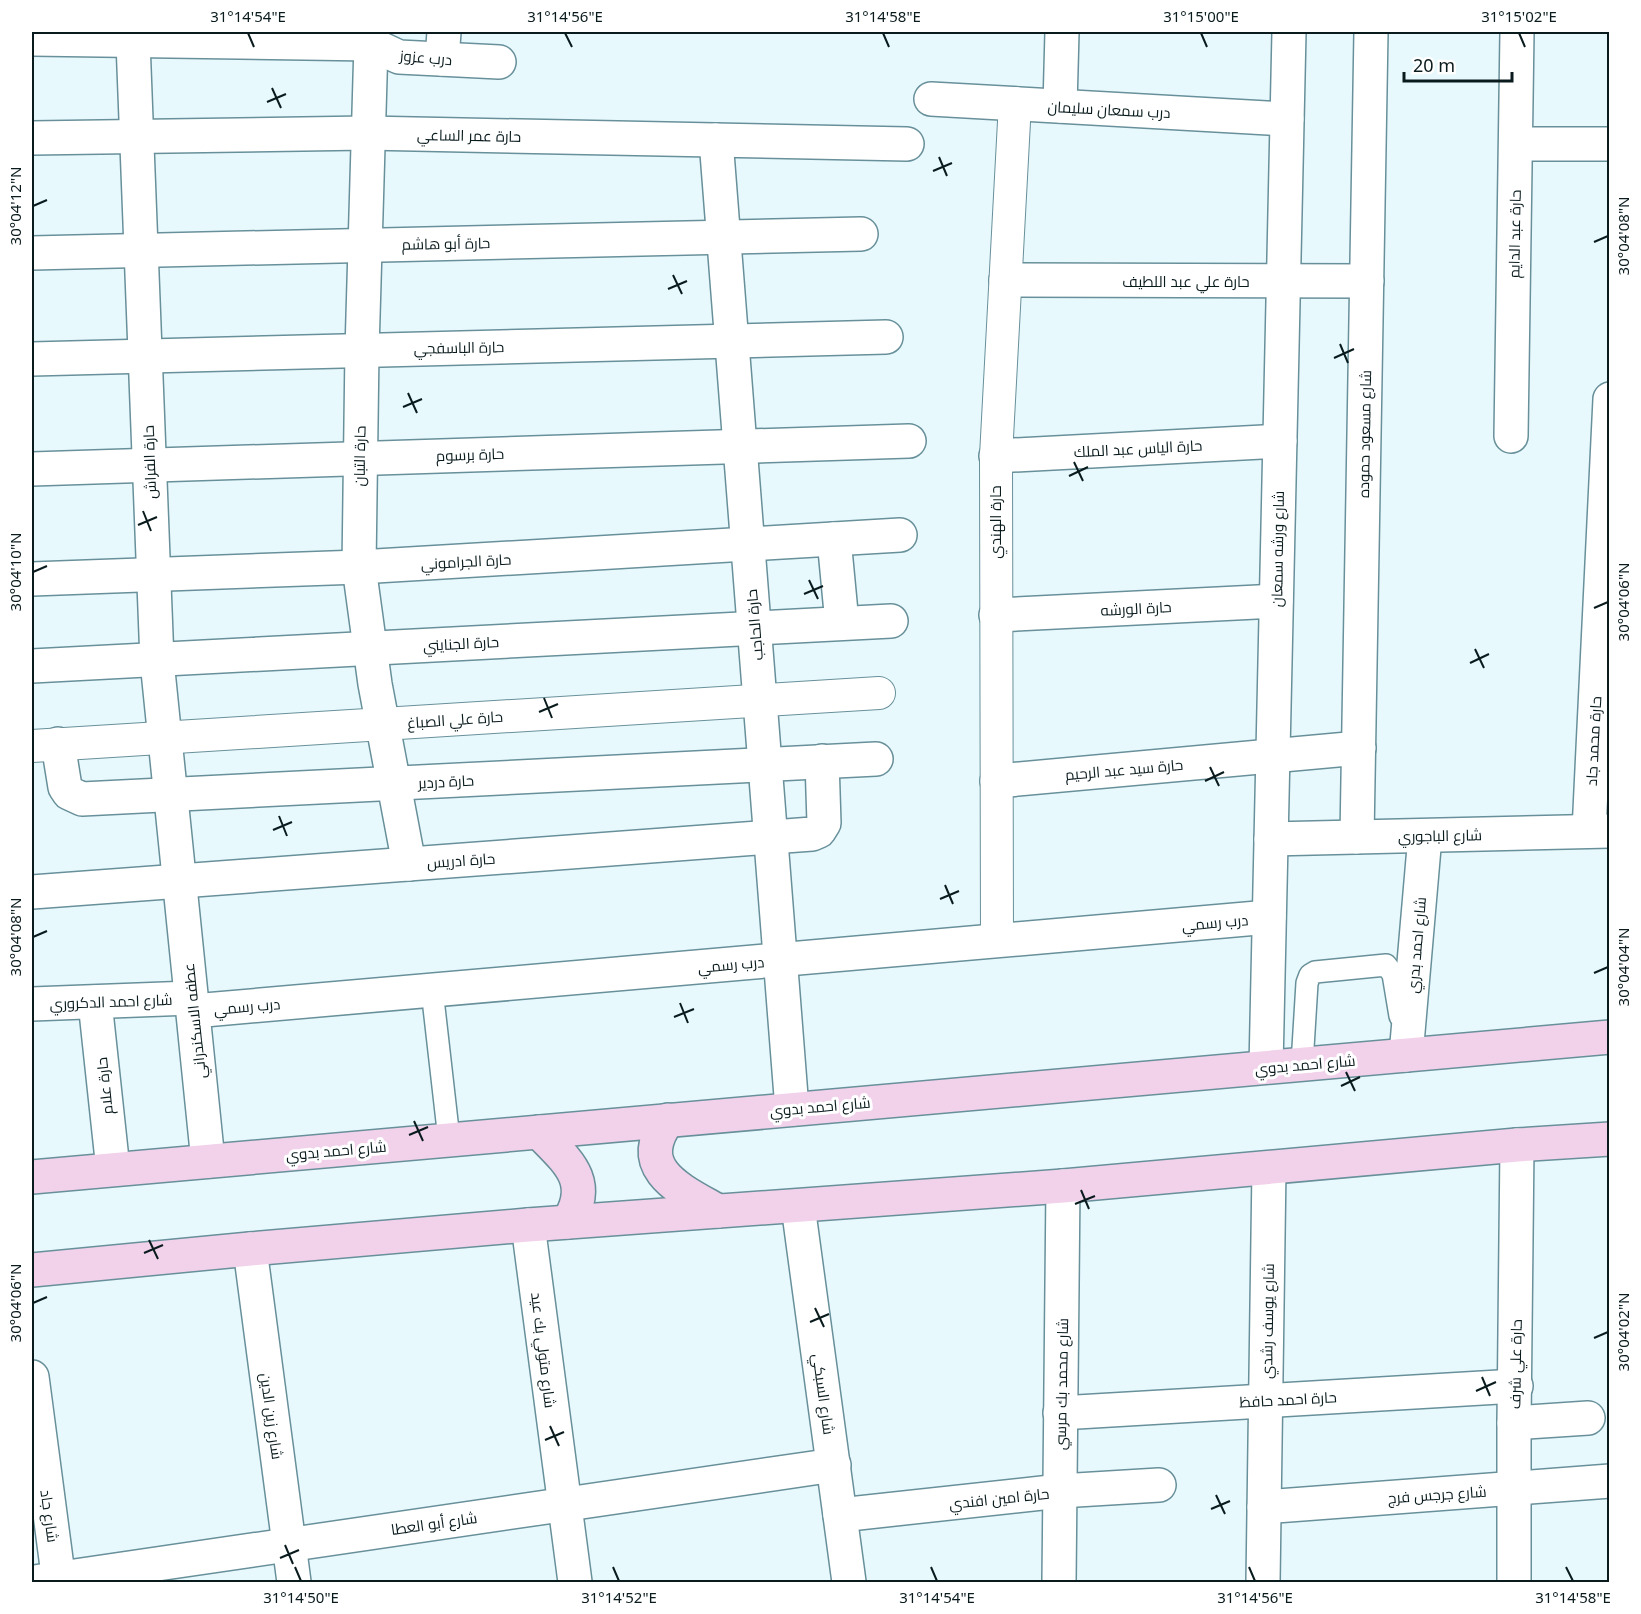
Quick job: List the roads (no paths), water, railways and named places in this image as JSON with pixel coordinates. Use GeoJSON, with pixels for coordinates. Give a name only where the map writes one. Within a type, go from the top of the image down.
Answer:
{"type":"FeatureCollection","features":[{"type":"Feature","properties":{"kind":"main road","name":"شارع احمد بدوي"},"geometry":{"type":"LineString","coordinates":[[32,1177],[1610,1037]]}},
{"type":"Feature","properties":{"kind":"main road"},"geometry":{"type":"LineString","coordinates":[[668,1120],[660,1131],[656,1143],[656,1157],[660,1169],[667,1180],[678,1189],[718,1211]]}},
{"type":"Feature","properties":{"kind":"main road"},"geometry":{"type":"LineString","coordinates":[[539,1132],[568,1162],[575,1173],[579,1186],[579,1199],[568,1222]]}},
{"type":"Feature","properties":{"kind":"main road"},"geometry":{"type":"LineString","coordinates":[[32,1270],[528,1225],[1063,1186],[1517,1145],[1610,1139]]}},
{"type":"Feature","properties":{"kind":"street"},"geometry":{"type":"LineString","coordinates":[[1060,106],[1062,32]]}},
{"type":"Feature","properties":{"kind":"street","name":"شارع ورشه سمعان"},"geometry":{"type":"LineString","coordinates":[[1266,1067],[1289,32]]}},
{"type":"Feature","properties":{"kind":"street","name":"شارع مسعود حموده"},"geometry":{"type":"LineString","coordinates":[[1357,837],[1371,32]]}},
{"type":"Feature","properties":{"kind":"street","name":"حارة عبد الدايم"},"geometry":{"type":"LineString","coordinates":[[1511,436],[1517,32]]}},
{"type":"Feature","properties":{"kind":"street","name":"درب عزوز"},"geometry":{"type":"LineString","coordinates":[[32,39],[143,38],[371,44],[399,57],[443,45],[499,62]]}},
{"type":"Feature","properties":{"kind":"street","name":"حارة الفراش"},"geometry":{"type":"LineString","coordinates":[[143,38],[136,137],[153,576],[157,660],[179,881]]}},
{"type":"Feature","properties":{"kind":"street","name":"حارة التبان"},"geometry":{"type":"LineString","coordinates":[[371,44],[359,458],[359,567],[369,647],[409,864]]}},
{"type":"Feature","properties":{"kind":"street","name":"درب سمعان سليمان"},"geometry":{"type":"LineString","coordinates":[[931,99],[1287,118]]}},
{"type":"Feature","properties":{"kind":"street","name":"حارة الهندي"},"geometry":{"type":"LineString","coordinates":[[997,941],[996,456],[1015,103]]}},
{"type":"Feature","properties":{"kind":"street","name":"حارة عمر الساعي"},"geometry":{"type":"LineString","coordinates":[[32,138],[367,133],[907,144]]}},
{"type":"Feature","properties":{"kind":"street","name":"حارة الحاجب"},"geometry":{"type":"LineString","coordinates":[[716,140],[792,1109]]}},
{"type":"Feature","properties":{"kind":"street"},"geometry":{"type":"LineString","coordinates":[[1516,144],[1610,144]]}},
{"type":"Feature","properties":{"kind":"street","name":"حارة أبو هاشم"},"geometry":{"type":"LineString","coordinates":[[32,253],[861,234]]}},
{"type":"Feature","properties":{"kind":"street","name":"حارة علي عبد اللطيف"},"geometry":{"type":"LineString","coordinates":[[1006,280],[1367,281]]}},
{"type":"Feature","properties":{"kind":"street","name":"حارة الباسفجي"},"geometry":{"type":"LineString","coordinates":[[32,359],[886,337]]}},
{"type":"Feature","properties":{"kind":"street","name":"حارة محمد جاد"},"geometry":{"type":"LineString","coordinates":[[1599,831],[1610,399]]}},
{"type":"Feature","properties":{"kind":"street","name":"حارة برسوم"},"geometry":{"type":"LineString","coordinates":[[32,469],[909,441]]}},
{"type":"Feature","properties":{"kind":"street","name":"حارة الياس عبد الملك"},"geometry":{"type":"LineString","coordinates":[[996,456],[1280,441]]}},
{"type":"Feature","properties":{"kind":"street","name":"حارة الجراموني"},"geometry":{"type":"LineString","coordinates":[[32,579],[359,567],[900,535]]}},
{"type":"Feature","properties":{"kind":"street"},"geometry":{"type":"LineString","coordinates":[[834,539],[842,623]]}},
{"type":"Feature","properties":{"kind":"street","name":"حارة الورشه"},"geometry":{"type":"LineString","coordinates":[[996,615],[1276,601]]}},
{"type":"Feature","properties":{"kind":"street","name":"حارة الجنايني"},"geometry":{"type":"LineString","coordinates":[[32,666],[891,621]]}},
{"type":"Feature","properties":{"kind":"street","name":"حارة علي الصباغ"},"geometry":{"type":"LineString","coordinates":[[45,745],[879,693]]}},
{"type":"Feature","properties":{"kind":"street","name":"حارة دردير"},"geometry":{"type":"LineString","coordinates":[[45,745],[65,788],[75,797],[82,799],[876,759]]}},
{"type":"Feature","properties":{"kind":"street","name":"حارة سيد عبد الرحيم"},"geometry":{"type":"LineString","coordinates":[[996,781],[1359,748]]}},
{"type":"Feature","properties":{"kind":"street","name":"حارة ادريس"},"geometry":{"type":"LineString","coordinates":[[32,892],[812,834],[822,827],[824,819],[822,761]]}},
{"type":"Feature","properties":{"kind":"street","name":"شارع الباجوري"},"geometry":{"type":"LineString","coordinates":[[1271,839],[1599,831]]}},
{"type":"Feature","properties":{"kind":"street","name":"شارع احمد بدري"},"geometry":{"type":"LineString","coordinates":[[1406,1055],[1425,836]]}},
{"type":"Feature","properties":{"kind":"street","name":"عطفه الاسكندراني"},"geometry":{"type":"LineString","coordinates":[[179,881],[208,1161]]}},
{"type":"Feature","properties":{"kind":"street","name":"درب رسمي"},"geometry":{"type":"LineString","coordinates":[[192,1004],[432,990],[1269,917]]}},
{"type":"Feature","properties":{"kind":"street","name":"شارع احمد الدكروري"},"geometry":{"type":"LineString","coordinates":[[32,1004],[95,1002],[192,1004]]}},
{"type":"Feature","properties":{"kind":"street","name":"حارة علام"},"geometry":{"type":"LineString","coordinates":[[95,1002],[113,1170]]}},
{"type":"Feature","properties":{"kind":"street","name":"حارة علي شرف"},"geometry":{"type":"LineString","coordinates":[[1514,1582],[1517,1145]]}},
{"type":"Feature","properties":{"kind":"street","name":"شارع يوسف رشدي"},"geometry":{"type":"LineString","coordinates":[[1263,1582],[1269,1168]]}},
{"type":"Feature","properties":{"kind":"street","name":"شارع محمد بك مرسي"},"geometry":{"type":"LineString","coordinates":[[1059,1582],[1063,1186]]}},
{"type":"Feature","properties":{"kind":"street","name":"شارع السبكي"},"geometry":{"type":"LineString","coordinates":[[798,1206],[849,1582]]}},
{"type":"Feature","properties":{"kind":"street","name":"شارع متولي بك عيد"},"geometry":{"type":"LineString","coordinates":[[528,1225],[574,1582]]}},
{"type":"Feature","properties":{"kind":"street","name":"شارع زين الدين"},"geometry":{"type":"LineString","coordinates":[[250,1249],[294,1582]]}},
{"type":"Feature","properties":{"kind":"street","name":"شارع جاد"},"geometry":{"type":"LineString","coordinates":[[32,1377],[35,1434],[51,1581]]}},
{"type":"Feature","properties":{"kind":"street","name":"حارة احمد حافظ"},"geometry":{"type":"LineString","coordinates":[[1060,1413],[1516,1386]]}},
{"type":"Feature","properties":{"kind":"street"},"geometry":{"type":"LineString","coordinates":[[1514,1423],[1588,1418]]}},
{"type":"Feature","properties":{"kind":"street","name":"شارع أبو العطا"},"geometry":{"type":"LineString","coordinates":[[51,1581],[834,1465]]}},
{"type":"Feature","properties":{"kind":"street","name":"شارع جرجس فرج"},"geometry":{"type":"LineString","coordinates":[[1264,1507],[1610,1481]]}},
{"type":"Feature","properties":{"kind":"street","name":"حارة امين افندي"},"geometry":{"type":"LineString","coordinates":[[840,1515],[1060,1491],[1159,1485]]}},
{"type":"Feature","properties":{"kind":"lane"},"geometry":{"type":"LineString","coordinates":[[1302,1064],[1307,983],[1310,975],[1319,971],[1382,964],[1389,967],[1393,974],[1406,1055]]}},
{"type":"Feature","properties":{"kind":"lane"},"geometry":{"type":"LineString","coordinates":[[432,990],[449,1140]]}}]}
